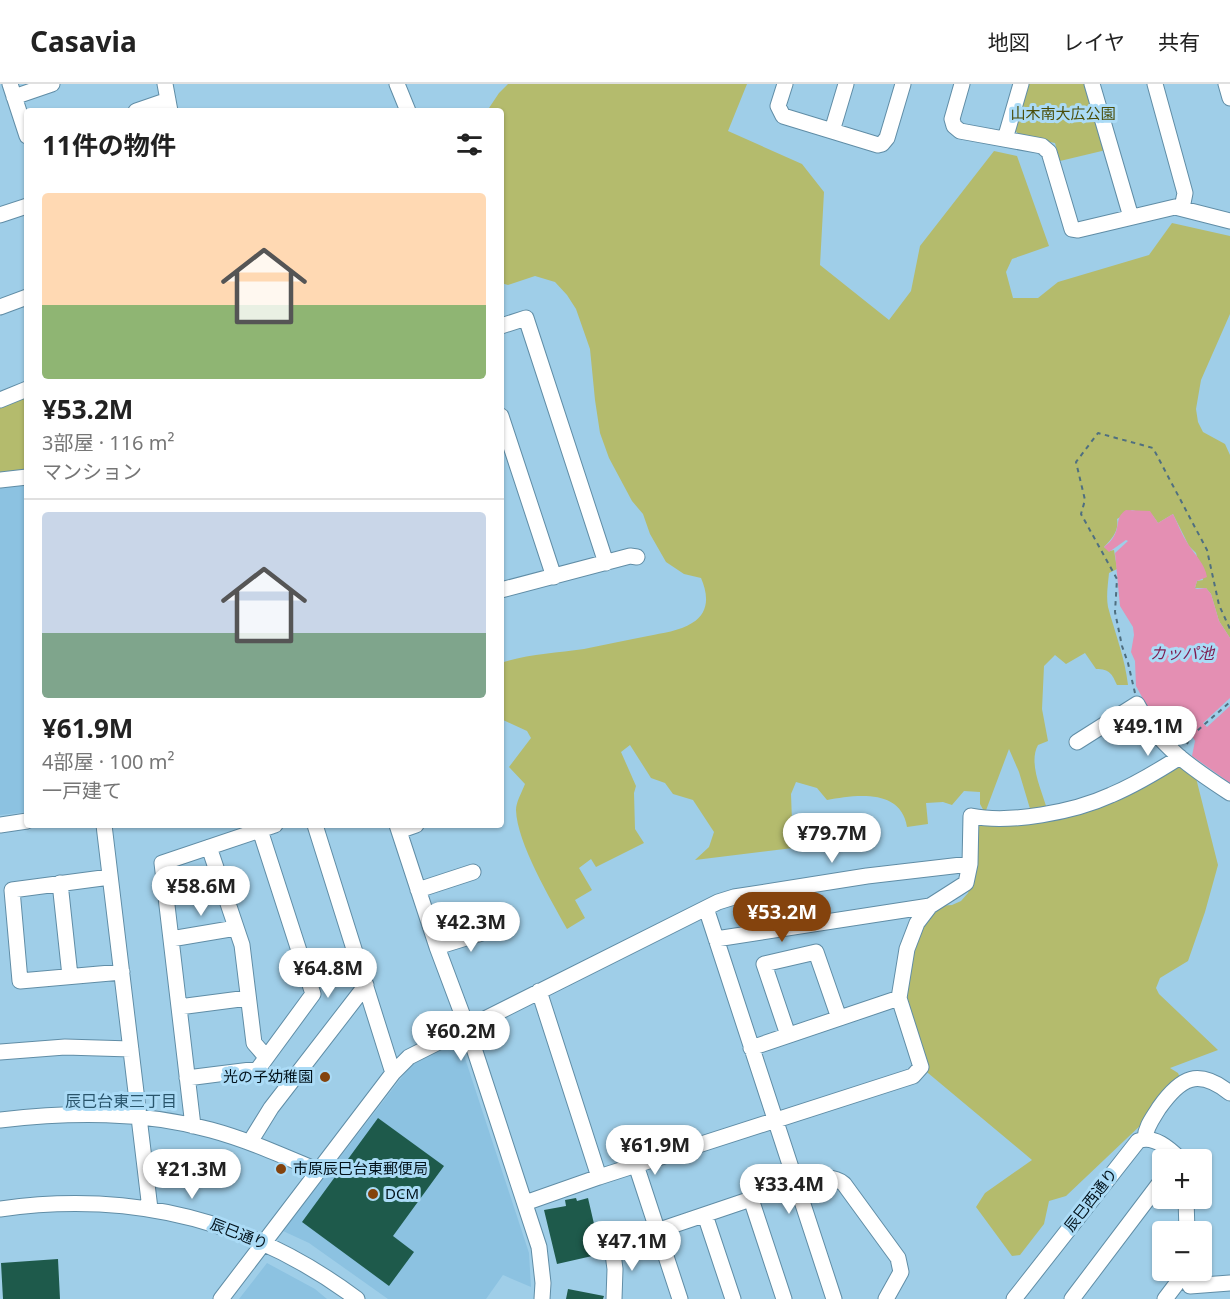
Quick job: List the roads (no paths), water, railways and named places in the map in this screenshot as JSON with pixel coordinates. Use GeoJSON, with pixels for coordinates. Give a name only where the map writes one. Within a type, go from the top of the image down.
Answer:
{"type":"FeatureCollection","features":[{"type":"Feature","properties":{"kind":"street"},"geometry":{"type":"LineString","coordinates":[[24,127],[12,90],[52,84]]}},
{"type":"Feature","properties":{"kind":"street"},"geometry":{"type":"LineString","coordinates":[[165,84],[169,106]]}},
{"type":"Feature","properties":{"kind":"street"},"geometry":{"type":"LineString","coordinates":[[397,84],[407,108]]}},
{"type":"Feature","properties":{"kind":"street"},"geometry":{"type":"LineString","coordinates":[[785,84],[778,106],[783,116],[878,145],[887,138],[903,84]]}},
{"type":"Feature","properties":{"kind":"street"},"geometry":{"type":"LineString","coordinates":[[832,131],[846,84]]}},
{"type":"Feature","properties":{"kind":"street"},"geometry":{"type":"LineString","coordinates":[[960,84],[952,118],[954,126],[960,131],[1041,146],[1049,152],[1072,229],[1077,230],[1175,207],[1230,221]]}},
{"type":"Feature","properties":{"kind":"street"},"geometry":{"type":"LineString","coordinates":[[1005,139],[1022,84]]}},
{"type":"Feature","properties":{"kind":"street"},"geometry":{"type":"LineString","coordinates":[[1092,84],[1131,217]]}},
{"type":"Feature","properties":{"kind":"street"},"geometry":{"type":"LineString","coordinates":[[1155,84],[1185,193],[1182,208]]}},
{"type":"Feature","properties":{"kind":"street"},"geometry":{"type":"LineString","coordinates":[[1226,84],[1230,99]]}},
{"type":"Feature","properties":{"kind":"street"},"geometry":{"type":"LineString","coordinates":[[0,214],[24,207]]}},
{"type":"Feature","properties":{"kind":"street"},"geometry":{"type":"LineString","coordinates":[[0,307],[24,298]]}},
{"type":"Feature","properties":{"kind":"street"},"geometry":{"type":"LineString","coordinates":[[504,325],[526,318],[606,563]]}},
{"type":"Feature","properties":{"kind":"street"},"geometry":{"type":"LineString","coordinates":[[0,400],[24,390]]}},
{"type":"Feature","properties":{"kind":"street"},"geometry":{"type":"LineString","coordinates":[[504,425],[554,577]]}},
{"type":"Feature","properties":{"kind":"street"},"geometry":{"type":"LineString","coordinates":[[0,480],[24,477]]}},
{"type":"Feature","properties":{"kind":"street"},"geometry":{"type":"LineString","coordinates":[[504,588],[630,556],[637,557]]}},
{"type":"Feature","properties":{"kind":"street"},"geometry":{"type":"LineString","coordinates":[[1077,742],[1137,704],[1150,729],[1180,758],[1230,793]]}},
{"type":"Feature","properties":{"kind":"street"},"geometry":{"type":"LineString","coordinates":[[525,1203],[599,1176],[914,1076],[921,1067],[899,998],[907,949],[917,923],[930,906],[966,883],[970,864],[971,816],[990,820],[1005,819],[1048,813],[1084,804],[1109,797],[1180,758]]}},
{"type":"Feature","properties":{"kind":"street"},"geometry":{"type":"LineString","coordinates":[[0,825],[24,821]]}},
{"type":"Feature","properties":{"kind":"street"},"geometry":{"type":"LineString","coordinates":[[104,828],[150,1209]]}},
{"type":"Feature","properties":{"kind":"street"},"geometry":{"type":"LineString","coordinates":[[193,1126],[162,863],[266,828]]}},
{"type":"Feature","properties":{"kind":"street"},"geometry":{"type":"LineString","coordinates":[[316,828],[393,1073]]}},
{"type":"Feature","properties":{"kind":"street"},"geometry":{"type":"LineString","coordinates":[[398,828],[437,947],[467,1027],[539,1247],[543,1282],[542,1299]]}},
{"type":"Feature","properties":{"kind":"street"},"geometry":{"type":"LineString","coordinates":[[187,1078],[258,1069],[313,994],[260,830]]}},
{"type":"Feature","properties":{"kind":"street"},"geometry":{"type":"LineString","coordinates":[[209,847],[242,945],[254,1043],[266,1057]]}},
{"type":"Feature","properties":{"kind":"street"},"geometry":{"type":"LineString","coordinates":[[221,1299],[393,1073],[409,1057],[706,908],[734,897],[867,876],[970,864]]}},
{"type":"Feature","properties":{"kind":"street"},"geometry":{"type":"LineString","coordinates":[[418,890],[473,872]]}},
{"type":"Feature","properties":{"kind":"street"},"geometry":{"type":"LineString","coordinates":[[110,877],[12,890],[20,981],[122,972]]}},
{"type":"Feature","properties":{"kind":"street"},"geometry":{"type":"LineString","coordinates":[[60,884],[70,976]]}},
{"type":"Feature","properties":{"kind":"street"},"geometry":{"type":"LineString","coordinates":[[716,939],[930,906]]}},
{"type":"Feature","properties":{"kind":"street"},"geometry":{"type":"LineString","coordinates":[[706,908],[834,1299]]}},
{"type":"Feature","properties":{"kind":"street"},"geometry":{"type":"LineString","coordinates":[[171,939],[236,928]]}},
{"type":"Feature","properties":{"kind":"street"},"geometry":{"type":"LineString","coordinates":[[437,947],[495,929]]}},
{"type":"Feature","properties":{"kind":"street"},"geometry":{"type":"LineString","coordinates":[[788,1035],[764,964],[816,952],[838,1018]]}},
{"type":"Feature","properties":{"kind":"street"},"geometry":{"type":"LineString","coordinates":[[249,1142],[271,1108],[366,985]]}},
{"type":"Feature","properties":{"kind":"street"},"geometry":{"type":"LineString","coordinates":[[539,991],[599,1176]]}},
{"type":"Feature","properties":{"kind":"street"},"geometry":{"type":"LineString","coordinates":[[751,1048],[899,998]]}},
{"type":"Feature","properties":{"kind":"street"},"geometry":{"type":"LineString","coordinates":[[179,1007],[248,999]]}},
{"type":"Feature","properties":{"kind":"street"},"geometry":{"type":"LineString","coordinates":[[0,1052],[65,1047],[131,1049]]}},
{"type":"Feature","properties":{"kind":"street"},"geometry":{"type":"LineString","coordinates":[[1166,1149],[1152,1139],[1145,1138],[1145,1130],[1169,1095],[1185,1082],[1198,1078],[1212,1080],[1230,1093]]}},
{"type":"Feature","properties":{"kind":"street"},"geometry":{"type":"LineString","coordinates":[[0,1120],[67,1114],[139,1117],[193,1126],[249,1142],[319,1171]]}},
{"type":"Feature","properties":{"kind":"street","name":"辰巳西通り"},"geometry":{"type":"LineString","coordinates":[[1014,1299],[1132,1147],[1145,1138]]}},
{"type":"Feature","properties":{"kind":"street"},"geometry":{"type":"LineString","coordinates":[[636,1165],[680,1299]]}},
{"type":"Feature","properties":{"kind":"street"},"geometry":{"type":"LineString","coordinates":[[797,1187],[824,1178],[833,1178],[844,1184],[898,1258],[901,1272],[886,1299]]}},
{"type":"Feature","properties":{"kind":"street"},"geometry":{"type":"LineString","coordinates":[[1072,1299],[1152,1193]]}},
{"type":"Feature","properties":{"kind":"street"},"geometry":{"type":"LineString","coordinates":[[614,1299],[615,1269],[612,1246],[751,1199],[784,1299]]}},
{"type":"Feature","properties":{"kind":"street","name":"辰巳通り"},"geometry":{"type":"LineString","coordinates":[[0,1209],[88,1202],[187,1216],[264,1243],[319,1272],[357,1299]]}},
{"type":"Feature","properties":{"kind":"street"},"geometry":{"type":"LineString","coordinates":[[705,1215],[733,1299]]}},
{"type":"Feature","properties":{"kind":"street"},"geometry":{"type":"LineString","coordinates":[[1165,1299],[1189,1281],[1230,1283]]}},
{"type":"Feature","properties":{"kind":"water","name":"カッパ池"},"geometry":{"type":"Polygon","coordinates":[[[1126,510],[1150,511],[1158,523],[1173,514],[1186,541],[1206,572],[1207,577],[1197,581],[1195,588],[1206,588],[1211,594],[1219,621],[1230,638],[1230,698],[1203,723],[1207,727],[1230,706],[1230,783],[1192,756],[1195,741],[1191,734],[1172,737],[1164,731],[1153,717],[1136,686],[1135,661],[1131,652],[1133,627],[1120,606],[1115,553],[1128,541],[1126,540],[1109,552],[1104,547],[1116,532],[1120,516],[1126,510]]]}},
{"type":"Feature","properties":{"kind":"place","name":"光の子幼稚園"},"geometry":{"type":"Point","coordinates":[325,1077]}},
{"type":"Feature","properties":{"kind":"place","name":"市原辰巳台東郵便局"},"geometry":{"type":"Point","coordinates":[281,1169]}},
{"type":"Feature","properties":{"kind":"place","name":"DCM"},"geometry":{"type":"Point","coordinates":[373,1194]}},
{"type":"Feature","properties":{"kind":"district","name":"辰巳台東三丁目"},"geometry":{"type":"Point","coordinates":[121,1101]}},
{"type":"Feature","properties":{"kind":"park label","name":"山木南大広公園"},"geometry":{"type":"Point","coordinates":[1063,114]}}]}
